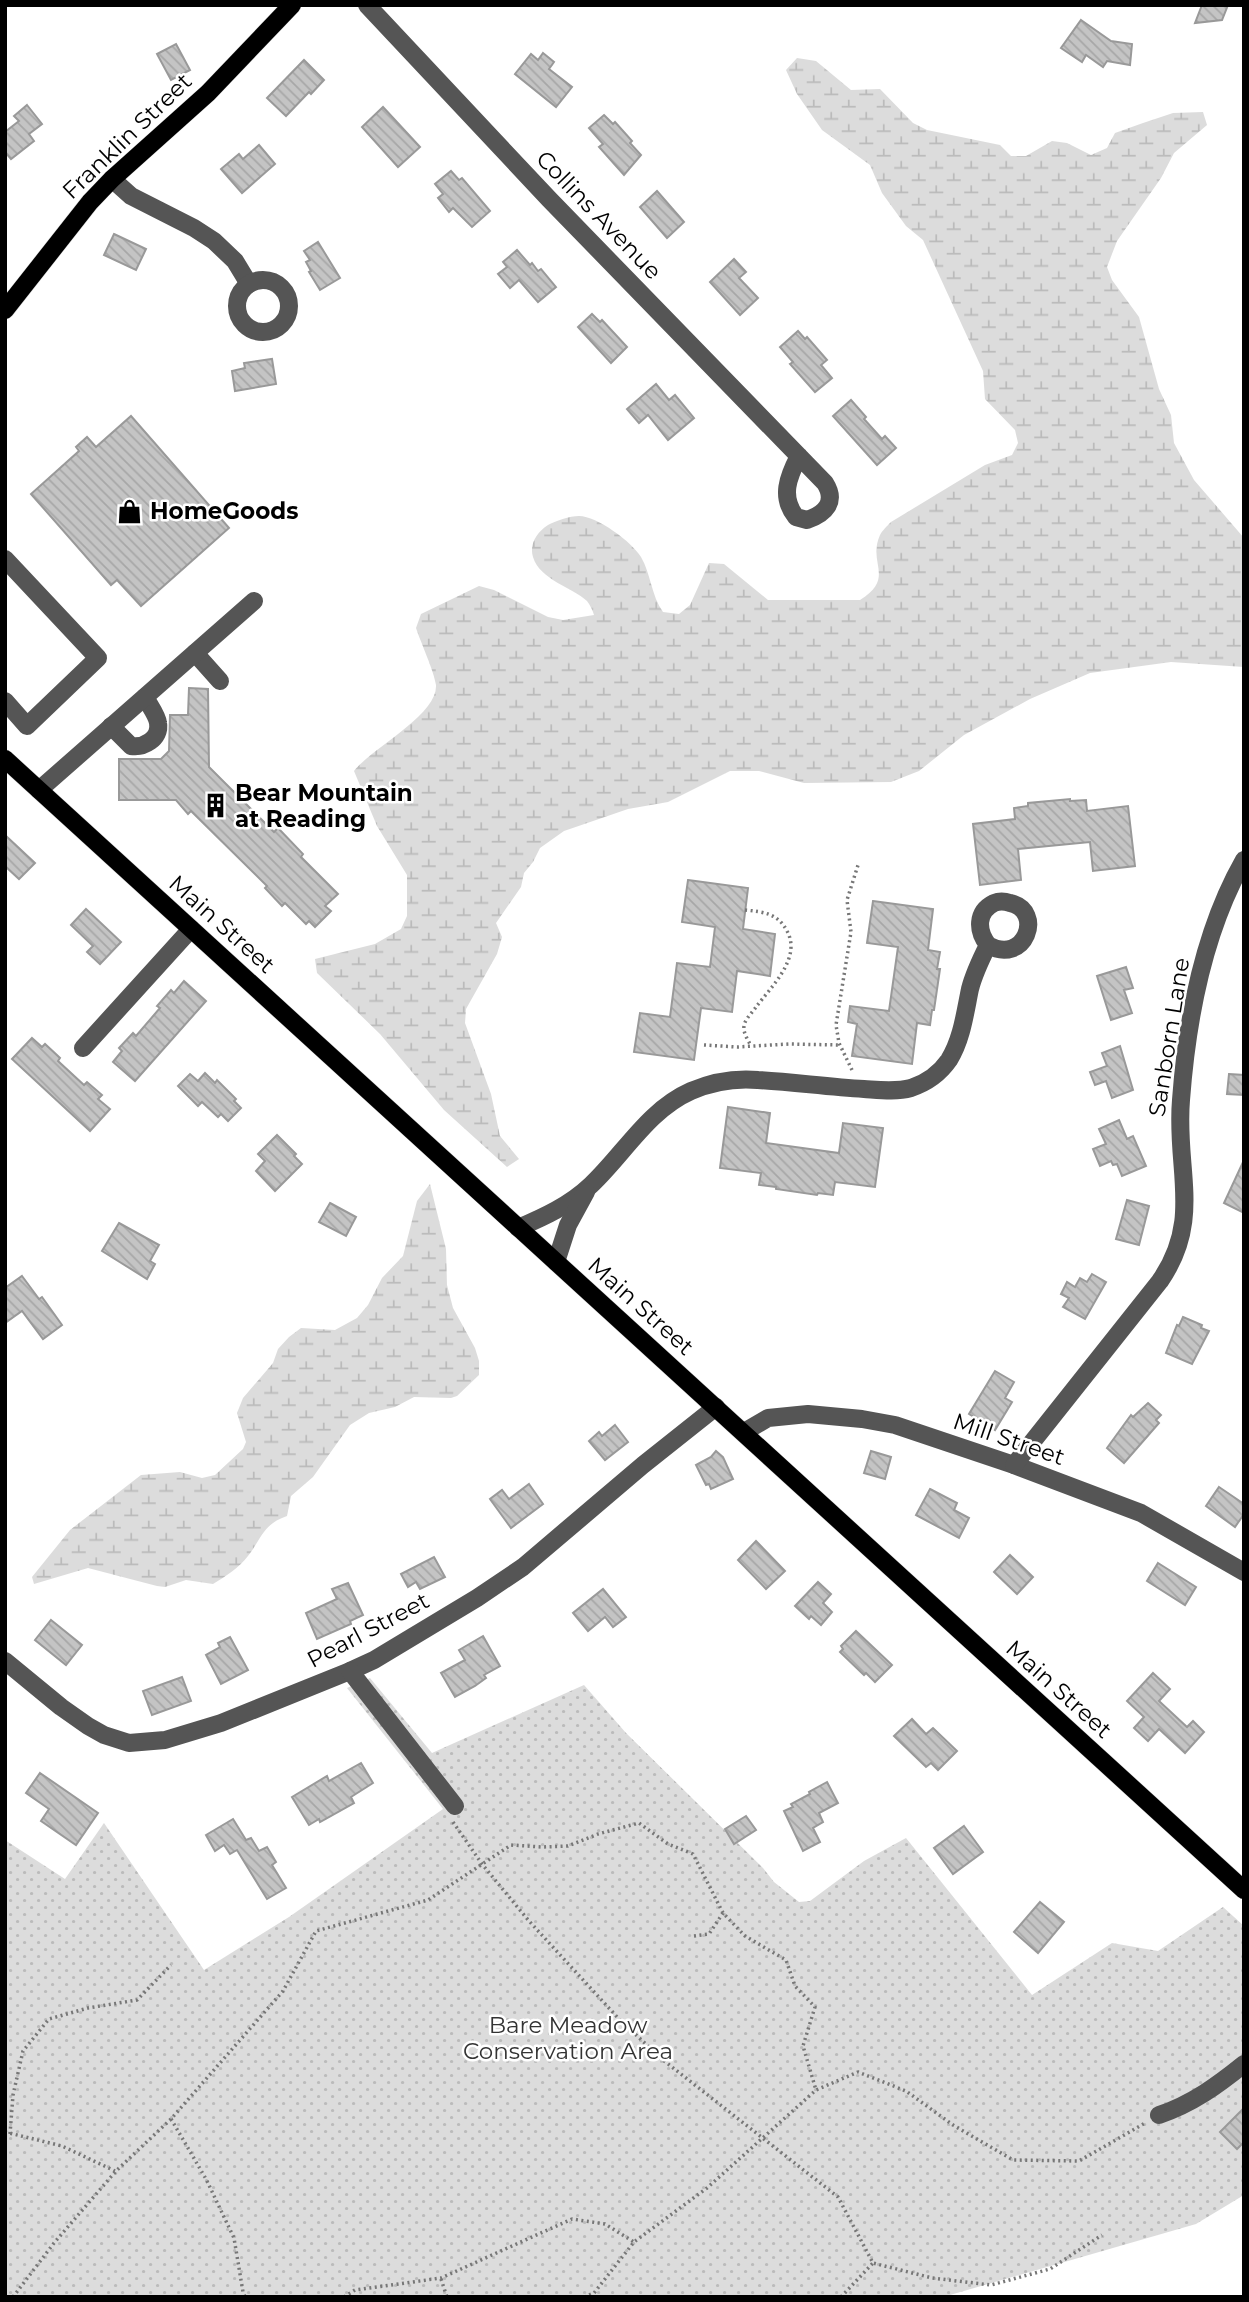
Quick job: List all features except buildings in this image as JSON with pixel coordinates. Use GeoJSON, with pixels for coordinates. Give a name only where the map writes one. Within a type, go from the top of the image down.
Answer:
{"type":"FeatureCollection","features":[{"type":"Feature","properties":{"kind":"main road","name":"Franklin Street"},"geometry":{"type":"LineString","coordinates":[[5,310],[74,220],[112,179],[208,93],[292,5]]}},
{"type":"Feature","properties":{"kind":"main road","name":"Main Street"},"geometry":{"type":"LineString","coordinates":[[6,761],[1244,1890]]}},
{"type":"Feature","properties":{"kind":"street","name":"Collins Avenue"},"geometry":{"type":"LineString","coordinates":[[367,5],[559,209],[799,456]]}},
{"type":"Feature","properties":{"kind":"street"},"geometry":{"type":"LineString","coordinates":[[112,179],[131,196],[215,241],[235,261],[249,284]]}},
{"type":"Feature","properties":{"kind":"street"},"geometry":{"type":"LineString","coordinates":[[5,559],[98,658],[27,726],[5,701]]}},
{"type":"Feature","properties":{"kind":"street"},"geometry":{"type":"LineString","coordinates":[[39,790],[254,601]]}},
{"type":"Feature","properties":{"kind":"street"},"geometry":{"type":"LineString","coordinates":[[195,653],[220,681]]}},
{"type":"Feature","properties":{"kind":"street"},"geometry":{"type":"LineString","coordinates":[[111,726],[131,746],[142,746],[153,739],[158,731],[158,724],[145,697]]}},
{"type":"Feature","properties":{"kind":"street","name":"Sanborn Lane"},"geometry":{"type":"LineString","coordinates":[[1014,1465],[1160,1281],[1175,1257],[1181,1240],[1186,1208],[1179,1132],[1191,1024],[1199,980],[1217,918],[1244,860]]}},
{"type":"Feature","properties":{"kind":"street"},"geometry":{"type":"LineString","coordinates":[[83,1048],[191,929]]}},
{"type":"Feature","properties":{"kind":"street"},"geometry":{"type":"LineString","coordinates":[[518,1228],[553,1212],[590,1186],[662,1109],[697,1088],[721,1082],[757,1080],[895,1091],[927,1081],[942,1069],[951,1057],[971,986],[988,945]]}},
{"type":"Feature","properties":{"kind":"street"},"geometry":{"type":"LineString","coordinates":[[556,1262],[568,1225],[590,1186]]}},
{"type":"Feature","properties":{"kind":"street","name":"Pearl Street"},"geometry":{"type":"LineString","coordinates":[[5,1661],[61,1707],[104,1735],[135,1743],[165,1740],[209,1727],[374,1660],[477,1598],[523,1567],[716,1406]]}},
{"type":"Feature","properties":{"kind":"street","name":"Mill Street"},"geometry":{"type":"LineString","coordinates":[[744,1432],[755,1424],[777,1416],[824,1414],[895,1425],[1014,1465],[1141,1513],[1244,1572]]}},
{"type":"Feature","properties":{"kind":"street"},"geometry":{"type":"LineString","coordinates":[[350,1671],[453,1813]]}},
{"type":"Feature","properties":{"kind":"street"},"geometry":{"type":"LineString","coordinates":[[1159,2115],[1190,2102],[1244,2064]]}},
{"type":"Feature","properties":{"kind":"path"},"geometry":{"type":"LineString","coordinates":[[857,1089],[852,1070],[840,1045],[836,1025],[851,932],[847,900],[859,862]]}},
{"type":"Feature","properties":{"kind":"path"},"geometry":{"type":"LineString","coordinates":[[745,910],[776,917],[785,927],[791,942],[788,960],[779,978],[745,1023],[745,1035],[751,1046]]}},
{"type":"Feature","properties":{"kind":"path"},"geometry":{"type":"LineString","coordinates":[[704,1045],[840,1045]]}},
{"type":"Feature","properties":{"kind":"path"},"geometry":{"type":"LineString","coordinates":[[453,1813],[482,1864],[529,1921],[619,2018],[663,2060],[838,2197],[873,2263],[932,2278],[991,2284],[1050,2269],[1102,2235]]}},
{"type":"Feature","properties":{"kind":"path"},"geometry":{"type":"LineString","coordinates":[[13,2297],[54,2243],[116,2171],[171,2119],[283,1991],[316,1931],[428,1900],[511,1845],[568,1846],[598,1834],[639,1823],[668,1844],[693,1854],[723,1913],[745,1936],[786,1960],[795,1986],[816,2007],[803,2046],[816,2090]]}},
{"type":"Feature","properties":{"kind":"path"},"geometry":{"type":"LineString","coordinates":[[694,1936],[709,1934],[723,1913]]}},
{"type":"Feature","properties":{"kind":"path"},"geometry":{"type":"LineString","coordinates":[[116,2171],[62,2146],[7,2133],[23,2051],[49,2019],[88,2008],[137,2000],[171,1965]]}},
{"type":"Feature","properties":{"kind":"path"},"geometry":{"type":"LineString","coordinates":[[584,2297],[596,2295],[634,2242],[707,2188],[816,2090],[859,2072],[906,2091],[953,2125],[1013,2160],[1079,2161],[1159,2115]]}},
{"type":"Feature","properties":{"kind":"path"},"geometry":{"type":"LineString","coordinates":[[171,2119],[206,2179],[234,2238],[245,2297]]}},
{"type":"Feature","properties":{"kind":"path"},"geometry":{"type":"LineString","coordinates":[[344,2297],[355,2290],[441,2278],[572,2219],[605,2224],[634,2242]]}},
{"type":"Feature","properties":{"kind":"path"},"geometry":{"type":"LineString","coordinates":[[841,2297],[873,2263]]}},
{"type":"Feature","properties":{"kind":"path"},"geometry":{"type":"LineString","coordinates":[[441,2278],[447,2297]]}},
{"type":"Feature","properties":{"kind":"green space"},"geometry":{"type":"Polygon","coordinates":[[[797,58],[816,61],[851,90],[880,89],[913,123],[927,130],[1000,145],[1011,156],[1026,156],[1052,141],[1067,143],[1091,155],[1107,148],[1115,133],[1173,113],[1203,112],[1207,125],[1174,153],[1161,178],[1117,241],[1107,267],[1112,280],[1139,317],[1159,389],[1171,415],[1174,443],[1194,480],[1244,538],[1244,667],[1171,662],[1090,673],[1030,699],[964,735],[919,771],[891,782],[804,783],[759,771],[730,771],[668,802],[628,809],[564,831],[540,848],[524,873],[521,887],[496,923],[502,937],[497,954],[466,1009],[465,1023],[491,1094],[500,1136],[519,1159],[507,1167],[444,1110],[380,1034],[317,973],[315,959],[375,944],[401,929],[407,916],[407,875],[377,826],[354,771],[416,719],[434,696],[435,679],[416,628],[421,614],[479,586],[494,590],[548,617],[563,620],[594,615],[587,601],[581,596],[542,572],[532,552],[537,535],[544,528],[559,520],[579,516],[604,525],[636,551],[641,557],[663,612],[679,614],[690,605],[709,563],[724,564],[768,600],[860,600],[871,592],[879,577],[877,545],[881,533],[891,522],[985,465],[1012,455],[1018,443],[1015,430],[985,399],[983,371],[923,240],[906,226],[882,193],[870,165],[822,130],[797,94],[786,70],[797,58]]]}},
{"type":"Feature","properties":{"kind":"green space"},"geometry":{"type":"Polygon","coordinates":[[[430,1184],[446,1249],[447,1285],[453,1308],[475,1348],[479,1375],[457,1396],[414,1397],[395,1407],[369,1413],[350,1425],[313,1477],[291,1496],[287,1516],[268,1527],[244,1560],[232,1572],[213,1584],[186,1580],[165,1587],[157,1586],[88,1568],[34,1584],[32,1577],[70,1530],[141,1475],[180,1472],[202,1478],[215,1475],[243,1449],[246,1442],[237,1413],[243,1398],[273,1363],[278,1349],[301,1328],[335,1330],[357,1318],[368,1305],[382,1278],[403,1256],[417,1201],[430,1184]]]}},
{"type":"Feature","properties":{"kind":"green space","name":"Bare Meadow Conservation Area"},"geometry":{"type":"Polygon","coordinates":[[[370,1678],[432,1753],[584,1685],[626,1733],[774,1882],[799,1902],[810,1901],[864,1861],[906,1838],[1032,1995],[1112,1943],[1158,1951],[1223,1907],[1244,1926],[1244,2195],[1196,2224],[943,2297],[5,2297],[5,1840],[65,1879],[104,1823],[204,1970],[289,1917],[443,1809],[347,1688],[370,1678]]]}},
{"type":"Feature","properties":{"kind":"place","name":"HomeGoods"},"geometry":{"type":"Point","coordinates":[130,511]}},
{"type":"Feature","properties":{"kind":"place","name":"Bear Mountain at Reading"},"geometry":{"type":"Point","coordinates":[215,806]}}]}
